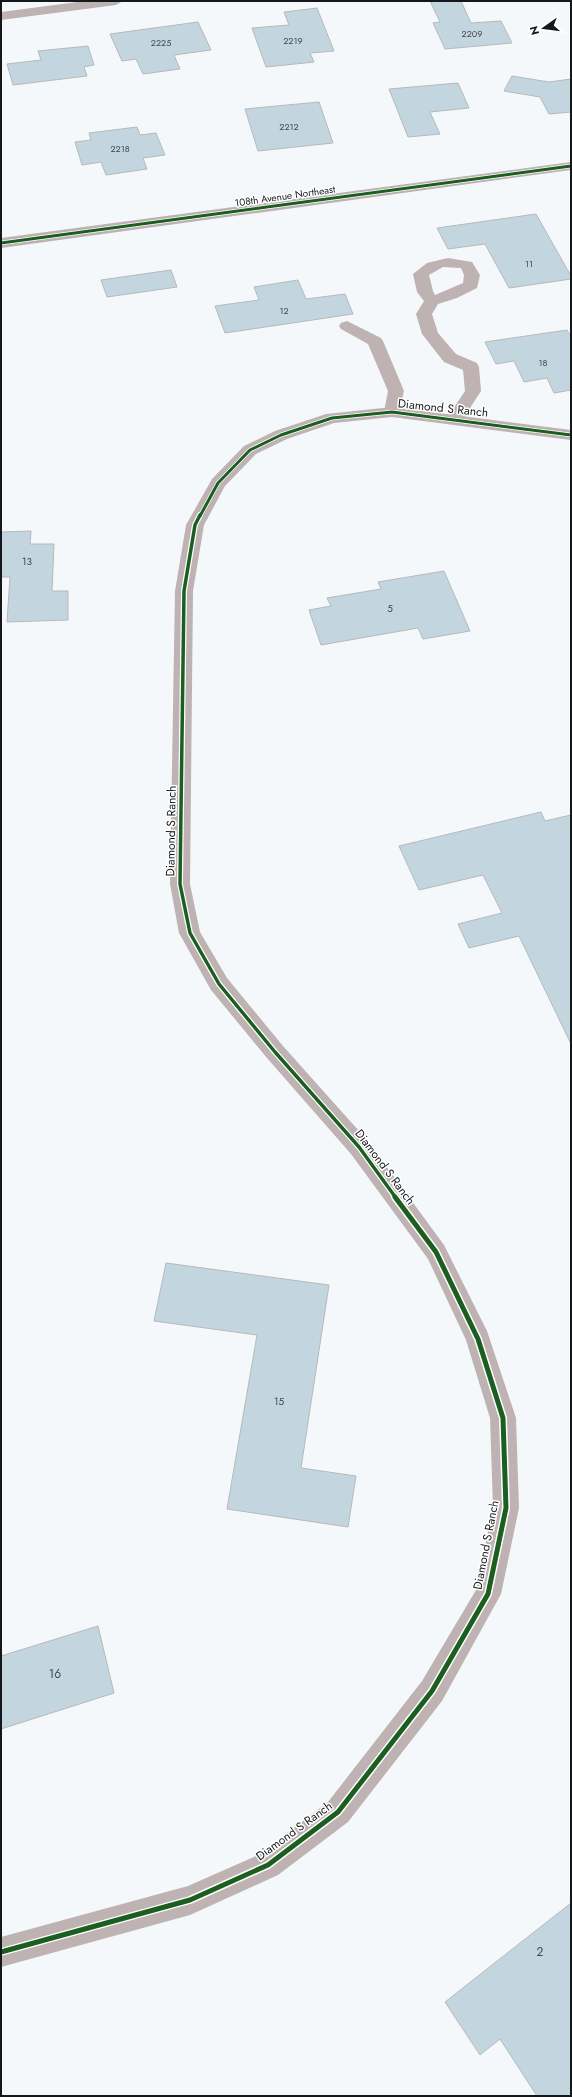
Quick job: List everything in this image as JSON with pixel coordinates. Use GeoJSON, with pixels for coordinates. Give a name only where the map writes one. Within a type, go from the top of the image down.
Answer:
{"type":"FeatureCollection","features":[{"type":"Feature","properties":{"kind":"main road","name":"108th Avenue Northeast"},"geometry":{"type":"LineString","coordinates":[[1,243],[571,166]]}},
{"type":"Feature","properties":{"kind":"street"},"geometry":{"type":"LineString","coordinates":[[1,16],[116,1]]}},
{"type":"Feature","properties":{"kind":"street"},"geometry":{"type":"LineString","coordinates":[[432,301],[424,314],[430,334],[450,358],[471,367],[473,392],[455,418]]}},
{"type":"Feature","properties":{"kind":"street"},"geometry":{"type":"LineString","coordinates":[[347,326],[375,341],[396,391],[392,412]]}},
{"type":"Feature","properties":{"kind":"street","name":"Diamond S Ranch"},"geometry":{"type":"LineString","coordinates":[[1,1952],[190,1900],[268,1865],[338,1812],[432,1691],[488,1594],[506,1508],[504,1440],[503,1418],[478,1339],[436,1252],[364,1154],[219,984],[190,933],[180,884],[184,591],[194,525],[218,483],[250,450],[281,435],[332,418],[392,412],[455,418],[571,435]]}},
{"type":"Feature","properties":{"kind":"building"},"geometry":{"type":"Polygon","coordinates":[[[430,1],[461,1],[471,23],[501,21],[512,43],[445,49],[433,23],[440,22],[430,1]]]}},
{"type":"Feature","properties":{"kind":"building"},"geometry":{"type":"Polygon","coordinates":[[[317,8],[334,51],[310,53],[314,62],[266,67],[252,28],[289,25],[284,12],[317,8]]]}},
{"type":"Feature","properties":{"kind":"building"},"geometry":{"type":"Polygon","coordinates":[[[198,22],[211,50],[174,55],[180,69],[143,74],[136,59],[122,61],[110,34],[198,22]]]}},
{"type":"Feature","properties":{"kind":"building"},"geometry":{"type":"Polygon","coordinates":[[[88,46],[94,65],[84,67],[87,76],[13,85],[7,64],[41,60],[38,51],[88,46]]]}},
{"type":"Feature","properties":{"kind":"building"},"geometry":{"type":"Polygon","coordinates":[[[512,76],[549,82],[571,79],[571,112],[549,114],[540,97],[504,91],[512,76]]]}},
{"type":"Feature","properties":{"kind":"building"},"geometry":{"type":"Polygon","coordinates":[[[458,83],[469,108],[430,112],[440,134],[408,137],[389,89],[458,83]]]}},
{"type":"Feature","properties":{"kind":"building"},"geometry":{"type":"Polygon","coordinates":[[[319,102],[333,143],[258,151],[245,109],[319,102]]]}},
{"type":"Feature","properties":{"kind":"building"},"geometry":{"type":"Polygon","coordinates":[[[137,127],[140,135],[156,133],[165,155],[143,158],[147,169],[106,175],[101,162],[82,165],[75,142],[91,140],[89,133],[137,127]]]}},
{"type":"Feature","properties":{"kind":"building"},"geometry":{"type":"Polygon","coordinates":[[[536,214],[571,276],[571,279],[509,288],[485,244],[448,249],[437,228],[536,214]]]}},
{"type":"Feature","properties":{"kind":"building"},"geometry":{"type":"Polygon","coordinates":[[[171,270],[177,287],[107,297],[101,280],[171,270]]]}},
{"type":"Feature","properties":{"kind":"building"},"geometry":{"type":"Polygon","coordinates":[[[298,280],[306,299],[345,294],[353,314],[225,333],[215,306],[259,300],[254,287],[298,280]]]}},
{"type":"Feature","properties":{"kind":"building"},"geometry":{"type":"Polygon","coordinates":[[[567,330],[571,337],[571,390],[554,393],[547,378],[524,382],[514,361],[496,364],[485,342],[567,330]]]}},
{"type":"Feature","properties":{"kind":"building"},"geometry":{"type":"Polygon","coordinates":[[[31,531],[30,544],[54,544],[52,591],[68,591],[68,620],[7,622],[10,577],[1,577],[1,532],[31,531]]]}},
{"type":"Feature","properties":{"kind":"building"},"geometry":{"type":"Polygon","coordinates":[[[444,571],[470,631],[423,639],[418,628],[321,645],[309,610],[331,606],[327,598],[381,589],[378,582],[444,571]]]}},
{"type":"Feature","properties":{"kind":"building"},"geometry":{"type":"Polygon","coordinates":[[[541,812],[545,821],[571,815],[571,1044],[519,936],[469,948],[458,924],[502,913],[483,875],[419,890],[399,846],[541,812]]]}},
{"type":"Feature","properties":{"kind":"building"},"geometry":{"type":"Polygon","coordinates":[[[166,1263],[329,1285],[301,1468],[356,1476],[348,1527],[227,1509],[257,1335],[154,1321],[166,1263]]]}},
{"type":"Feature","properties":{"kind":"building"},"geometry":{"type":"Polygon","coordinates":[[[98,1626],[114,1693],[1,1729],[1,1656],[98,1626]]]}},
{"type":"Feature","properties":{"kind":"building"},"geometry":{"type":"Polygon","coordinates":[[[571,1903],[571,2096],[537,2096],[500,2039],[480,2055],[445,2002],[571,1903]]]}},
{"type":"Feature","properties":{"kind":"cycle path"},"geometry":{"type":"LineString","coordinates":[[1,243],[571,166]]}},
{"type":"Feature","properties":{"kind":"cycle path"},"geometry":{"type":"LineString","coordinates":[[1,1952],[190,1900],[268,1865],[338,1812],[432,1691],[488,1594],[506,1508],[503,1418],[478,1339],[436,1252],[359,1147],[275,1052],[219,984],[190,933],[180,884],[184,591],[195,525],[218,483],[250,450],[281,435],[332,418],[392,412],[450,418],[571,435]]}}]}
